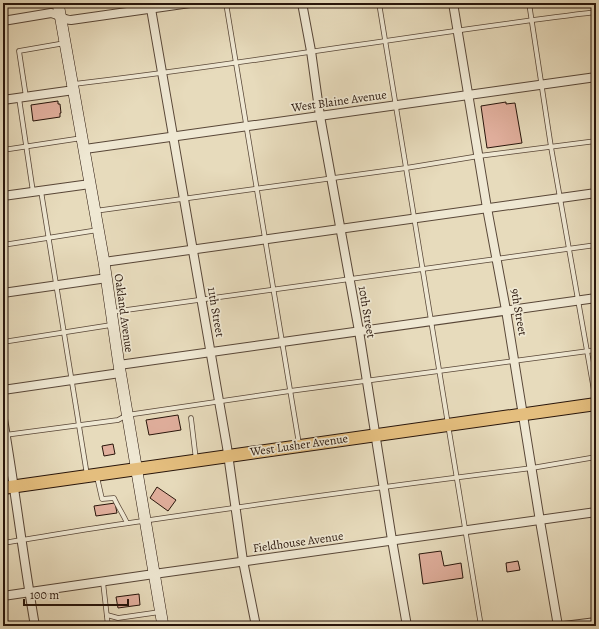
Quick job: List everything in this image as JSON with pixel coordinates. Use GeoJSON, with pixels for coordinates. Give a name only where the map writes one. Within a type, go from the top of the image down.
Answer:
{"type":"FeatureCollection","features":[{"type":"Feature","properties":{"kind":"main road","name":"West Lusher Avenue"},"geometry":{"type":"LineString","coordinates":[[8,488],[596,403]]}},
{"type":"Feature","properties":{"kind":"street","name":"Oakland Avenue"},"geometry":{"type":"LineString","coordinates":[[58,3],[84,143],[104,262],[119,369],[163,626]]}},
{"type":"Feature","properties":{"kind":"street"},"geometry":{"type":"LineString","coordinates":[[3,21],[51,13],[61,18],[71,20],[150,6],[190,3]]}},
{"type":"Feature","properties":{"kind":"street","name":"10th Street"},"geometry":{"type":"LineString","coordinates":[[302,3],[311,51],[320,116],[359,331],[383,487],[407,626]]}},
{"type":"Feature","properties":{"kind":"street","name":"9th Street"},"geometry":{"type":"LineString","coordinates":[[453,3],[478,156],[524,414],[558,626]]}},
{"type":"Feature","properties":{"kind":"street","name":"11th Street"},"geometry":{"type":"LineString","coordinates":[[150,6],[219,401],[243,561],[256,626]]}},
{"type":"Feature","properties":{"kind":"street","name":"West Blaine Avenue"},"geometry":{"type":"LineString","coordinates":[[84,143],[174,137],[596,77]]}},
{"type":"Feature","properties":{"kind":"street"},"geometry":{"type":"LineString","coordinates":[[3,100],[74,87]]}},
{"type":"Feature","properties":{"kind":"street"},"geometry":{"type":"LineString","coordinates":[[3,196],[90,184]]}},
{"type":"Feature","properties":{"kind":"street"},"geometry":{"type":"LineString","coordinates":[[104,262],[596,193]]}},
{"type":"Feature","properties":{"kind":"street"},"geometry":{"type":"LineString","coordinates":[[3,294],[106,278]]}},
{"type":"Feature","properties":{"kind":"street"},"geometry":{"type":"LineString","coordinates":[[3,390],[72,380],[119,369],[210,352],[596,298]]}},
{"type":"Feature","properties":{"kind":"street"},"geometry":{"type":"LineString","coordinates":[[3,419],[4,435],[13,477],[8,488],[21,540],[35,626]]}},
{"type":"Feature","properties":{"kind":"street","name":"Fieldhouse Avenue"},"geometry":{"type":"LineString","coordinates":[[3,596],[596,512]]}},
{"type":"Feature","properties":{"kind":"street"},"geometry":{"type":"LineString","coordinates":[[564,626],[596,622]]}},
{"type":"Feature","properties":{"kind":"lane"},"geometry":{"type":"LineString","coordinates":[[226,3],[300,445]]}},
{"type":"Feature","properties":{"kind":"lane"},"geometry":{"type":"LineString","coordinates":[[379,3],[481,626]]}},
{"type":"Feature","properties":{"kind":"lane"},"geometry":{"type":"LineString","coordinates":[[529,3],[551,147],[596,403]]}},
{"type":"Feature","properties":{"kind":"lane"},"geometry":{"type":"LineString","coordinates":[[74,87],[162,72],[596,12]]}},
{"type":"Feature","properties":{"kind":"lane"},"geometry":{"type":"LineString","coordinates":[[66,43],[19,50],[26,146],[48,238],[79,426],[92,475],[102,499],[114,498],[126,523]]}},
{"type":"Feature","properties":{"kind":"lane"},"geometry":{"type":"LineString","coordinates":[[95,211],[406,168],[478,156],[596,141]]}},
{"type":"Feature","properties":{"kind":"lane"},"geometry":{"type":"LineString","coordinates":[[3,150],[26,146],[84,143]]}},
{"type":"Feature","properties":{"kind":"lane"},"geometry":{"type":"LineString","coordinates":[[3,245],[98,230]]}},
{"type":"Feature","properties":{"kind":"lane"},"geometry":{"type":"LineString","coordinates":[[111,312],[596,246]]}},
{"type":"Feature","properties":{"kind":"lane"},"geometry":{"type":"LineString","coordinates":[[3,342],[113,325]]}},
{"type":"Feature","properties":{"kind":"lane"},"geometry":{"type":"LineString","coordinates":[[4,435],[118,420],[127,415],[219,401],[596,350]]}},
{"type":"Feature","properties":{"kind":"lane"},"geometry":{"type":"LineString","coordinates":[[191,418],[196,460]]}},
{"type":"Feature","properties":{"kind":"lane"},"geometry":{"type":"LineString","coordinates":[[3,543],[145,520],[596,458]]}},
{"type":"Feature","properties":{"kind":"lane"},"geometry":{"type":"LineString","coordinates":[[103,582],[108,626]]}},
{"type":"Feature","properties":{"kind":"lane"},"geometry":{"type":"LineString","coordinates":[[107,615],[118,618],[160,612]]}},
{"type":"Feature","properties":{"kind":"building"},"geometry":{"type":"Polygon","coordinates":[[[58,101],[58,104],[60,104],[60,117],[33,121],[31,105],[58,101]]]}},
{"type":"Feature","properties":{"kind":"building"},"geometry":{"type":"Polygon","coordinates":[[[506,102],[506,104],[515,103],[522,143],[487,148],[481,106],[506,102]]]}},
{"type":"Feature","properties":{"kind":"building"},"geometry":{"type":"Polygon","coordinates":[[[178,415],[181,430],[149,435],[146,420],[178,415]]]}},
{"type":"Feature","properties":{"kind":"building"},"geometry":{"type":"Polygon","coordinates":[[[113,444],[115,454],[104,456],[102,446],[113,444]]]}},
{"type":"Feature","properties":{"kind":"building"},"geometry":{"type":"Polygon","coordinates":[[[157,487],[176,500],[168,511],[150,498],[157,487]]]}},
{"type":"Feature","properties":{"kind":"building"},"geometry":{"type":"Polygon","coordinates":[[[115,503],[117,513],[96,516],[94,506],[115,503]]]}},
{"type":"Feature","properties":{"kind":"building"},"geometry":{"type":"Polygon","coordinates":[[[441,551],[444,566],[461,563],[463,578],[423,584],[419,554],[441,551]]]}},
{"type":"Feature","properties":{"kind":"building"},"geometry":{"type":"Polygon","coordinates":[[[518,561],[520,570],[507,572],[506,563],[518,561]]]}},
{"type":"Feature","properties":{"kind":"building"},"geometry":{"type":"Polygon","coordinates":[[[139,594],[140,605],[118,608],[116,597],[139,594]]]}}]}
